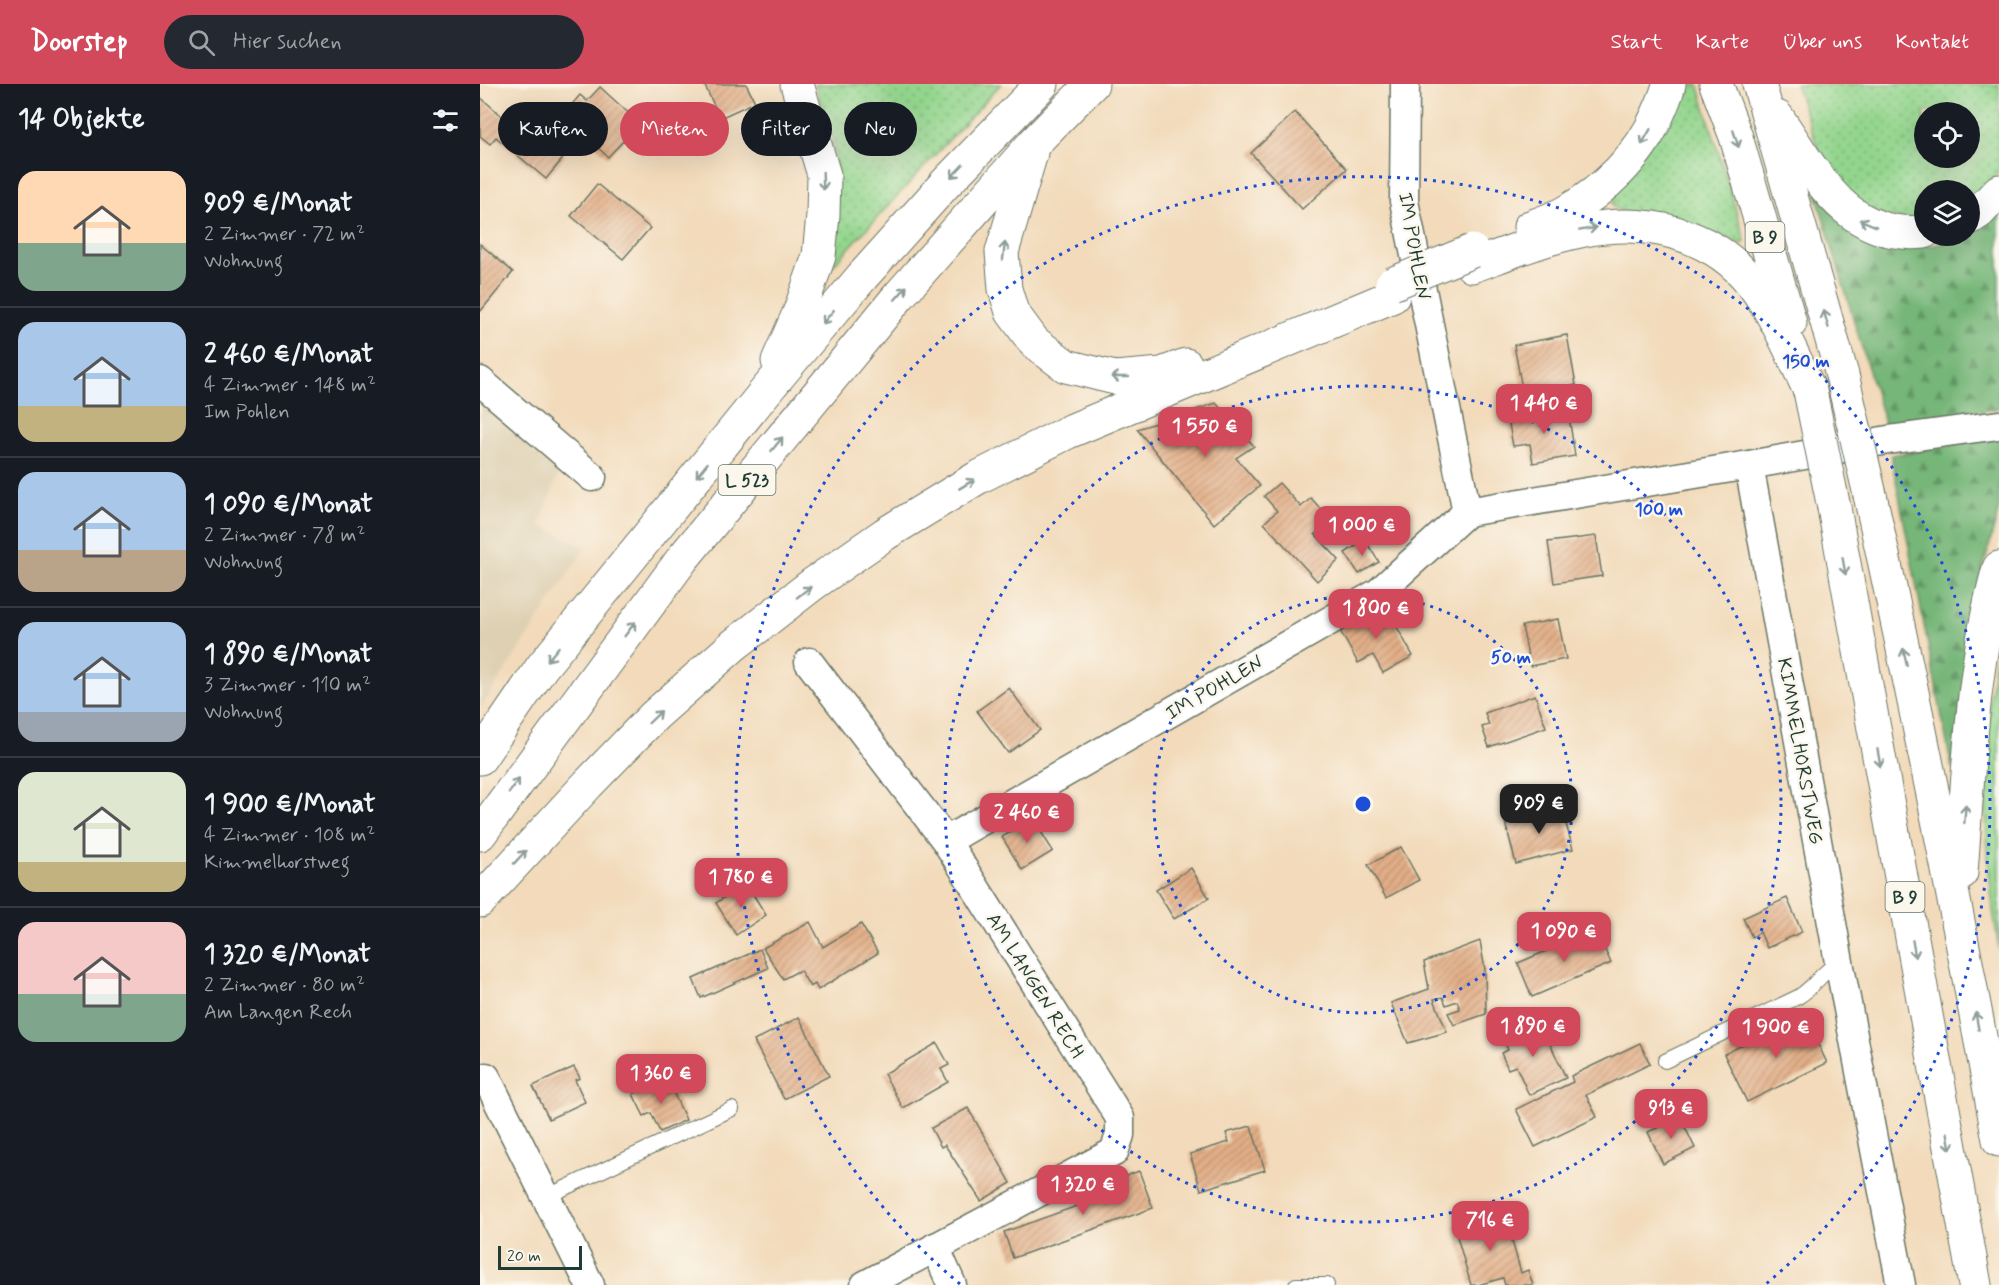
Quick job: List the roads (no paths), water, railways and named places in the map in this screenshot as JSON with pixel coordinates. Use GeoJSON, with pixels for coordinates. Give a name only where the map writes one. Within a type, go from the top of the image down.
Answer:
{"type":"FeatureCollection","features":[{"type":"Feature","properties":{"kind":"highway"},"geometry":{"type":"LineString","coordinates":[[765,392],[800,311],[819,256],[824,175],[797,84]]}},
{"type":"Feature","properties":{"kind":"highway","name":"L 523"},"geometry":{"type":"LineString","coordinates":[[480,758],[542,667],[765,392],[861,278],[945,184],[1042,84]]}},
{"type":"Feature","properties":{"kind":"highway","name":"L 523"},"geometry":{"type":"LineString","coordinates":[[480,834],[683,558],[898,297],[1034,143],[1092,84]]}},
{"type":"Feature","properties":{"kind":"highway"},"geometry":{"type":"LineString","coordinates":[[1034,143],[1002,252],[1005,289],[1012,312],[1035,342],[1066,366],[1115,378],[1162,374],[1392,290],[1472,258],[1563,214],[1593,195],[1639,149],[1668,92],[1669,84]]}},
{"type":"Feature","properties":{"kind":"highway","name":"B 9"},"geometry":{"type":"LineString","coordinates":[[1716,84],[1736,137],[1810,391],[1834,508],[1975,1285]]}},
{"type":"Feature","properties":{"kind":"highway"},"geometry":{"type":"LineString","coordinates":[[1761,90],[1823,184],[1849,212],[1858,219],[1884,230],[1914,233]]}},
{"type":"Feature","properties":{"kind":"highway"},"geometry":{"type":"LineString","coordinates":[[1761,90],[1842,375],[1870,495],[1918,714],[1958,914],[1999,1140]]}},
{"type":"Feature","properties":{"kind":"highway"},"geometry":{"type":"LineString","coordinates":[[1980,211],[1999,191]]}},
{"type":"Feature","properties":{"kind":"highway"},"geometry":{"type":"LineString","coordinates":[[1472,258],[1595,227],[1651,226],[1693,238],[1727,258],[1746,276],[1762,298],[1810,391]]}},
{"type":"Feature","properties":{"kind":"highway"},"geometry":{"type":"LineString","coordinates":[[480,901],[654,716],[735,645],[813,584],[885,534],[977,478],[1068,432],[1392,290]]}},
{"type":"Feature","properties":{"kind":"highway"},"geometry":{"type":"LineString","coordinates":[[1958,914],[1974,702],[1985,630],[1999,568]]}},
{"type":"Feature","properties":{"kind":"street","name":"IM POHLEN"},"geometry":{"type":"LineString","coordinates":[[946,841],[1378,593],[1467,512],[1404,201],[1405,84]]}},
{"type":"Feature","properties":{"kind":"street"},"geometry":{"type":"LineString","coordinates":[[480,381],[592,477]]}},
{"type":"Feature","properties":{"kind":"street"},"geometry":{"type":"LineString","coordinates":[[1467,512],[1888,440],[1999,426]]}},
{"type":"Feature","properties":{"kind":"street","name":"KIMMELHORSTWEG"},"geometry":{"type":"LineString","coordinates":[[1749,465],[1839,962],[1901,1285]]}},
{"type":"Feature","properties":{"kind":"street","name":"AM LANGEN RECH"},"geometry":{"type":"LineString","coordinates":[[809,662],[946,841],[1120,1118],[1120,1135],[1114,1152],[866,1285]]}},
{"type":"Feature","properties":{"kind":"street"},"geometry":{"type":"LineString","coordinates":[[486,1077],[590,1285]]}},
{"type":"Feature","properties":{"kind":"street"},"geometry":{"type":"LineString","coordinates":[[935,1247],[952,1285]]}},
{"type":"Feature","properties":{"kind":"lane"},"geometry":{"type":"LineString","coordinates":[[1665,1061],[1798,997],[1806,992],[1828,967],[1839,962]]}},
{"type":"Feature","properties":{"kind":"lane"},"geometry":{"type":"LineString","coordinates":[[546,1197],[732,1109]]}},
{"type":"Feature","properties":{"kind":"lane"},"geometry":{"type":"LineString","coordinates":[[1296,1285],[1327,1285]]}}]}
